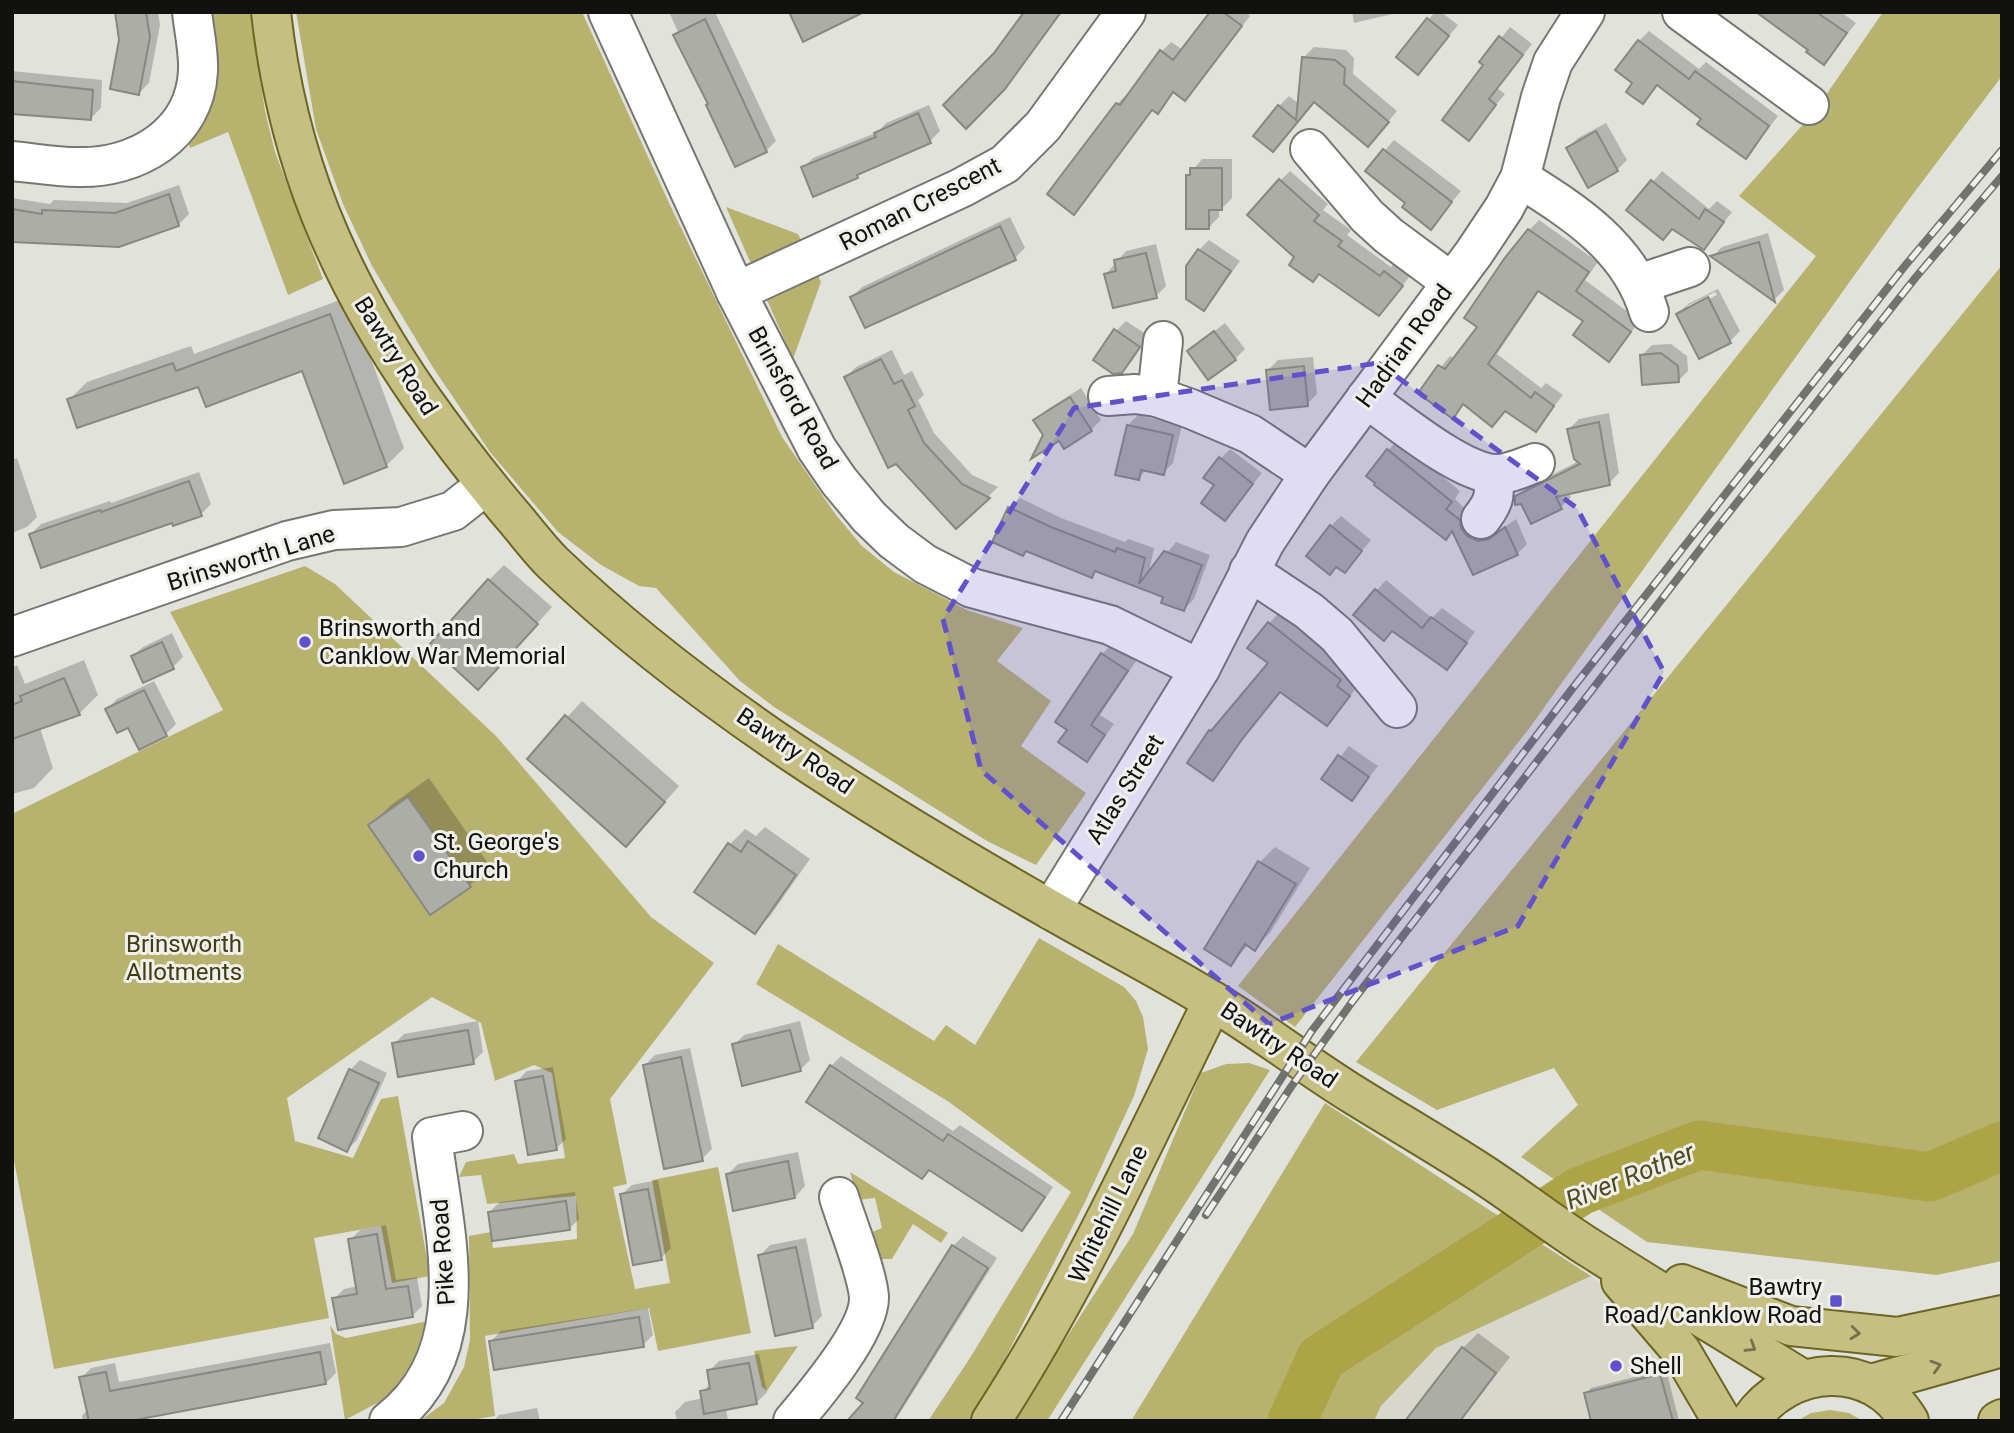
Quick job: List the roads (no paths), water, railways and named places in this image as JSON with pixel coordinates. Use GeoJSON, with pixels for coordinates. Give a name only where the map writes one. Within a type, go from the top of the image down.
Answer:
{"type":"FeatureCollection","features":[{"type":"Feature","properties":{"kind":"main road","name":"Bawtry Road"},"geometry":{"type":"LineString","coordinates":[[271,12],[289,119],[303,171],[342,264],[389,350],[455,446],[486,485],[548,558],[602,608],[758,729],[892,815],[1051,910],[1213,1001],[1348,1091],[1496,1184],[1580,1242],[1802,1379]]}},
{"type":"Feature","properties":{"kind":"main road","name":"Whitehill Lane"},"geometry":{"type":"LineString","coordinates":[[991,1421],[1034,1355],[1082,1268],[1213,1001]]}},
{"type":"Feature","properties":{"kind":"main road","name":"Bawtry Road"},"geometry":{"type":"LineString","coordinates":[[1580,1242],[1630,1291],[1681,1350],[1723,1421]]}},
{"type":"Feature","properties":{"kind":"main road"},"geometry":{"type":"LineString","coordinates":[[1580,1242],[1791,1326],[1897,1337],[2002,1315]]}},
{"type":"Feature","properties":{"kind":"main road"},"geometry":{"type":"LineString","coordinates":[[1871,1384],[2002,1347]]}},
{"type":"Feature","properties":{"kind":"main road"},"geometry":{"type":"LineString","coordinates":[[1750,1421],[1765,1401],[1802,1379],[1834,1375],[1871,1384],[1896,1403],[1909,1421]]}},
{"type":"Feature","properties":{"kind":"street"},"geometry":{"type":"LineString","coordinates":[[12,161],[79,167],[112,164],[139,156],[165,141],[182,121],[192,100],[198,71],[192,12]]}},
{"type":"Feature","properties":{"kind":"street","name":"Brinsford Road"},"geometry":{"type":"LineString","coordinates":[[608,12],[736,292],[817,449],[846,490],[894,541],[925,564],[972,588],[1110,625],[1200,669]]}},
{"type":"Feature","properties":{"kind":"street","name":"Roman Crescent"},"geometry":{"type":"LineString","coordinates":[[736,292],[961,188],[1005,164],[1043,126],[1126,12]]}},
{"type":"Feature","properties":{"kind":"street","name":"Hadrian Road"},"geometry":{"type":"LineString","coordinates":[[1200,669],[1265,541],[1310,474],[1475,253],[1504,208],[1520,178],[1553,62],[1585,12]]}},
{"type":"Feature","properties":{"kind":"street"},"geometry":{"type":"LineString","coordinates":[[1706,19],[1809,105]]}},
{"type":"Feature","properties":{"kind":"street"},"geometry":{"type":"LineString","coordinates":[[1310,149],[1367,216],[1389,236],[1451,282]]}},
{"type":"Feature","properties":{"kind":"street"},"geometry":{"type":"LineString","coordinates":[[1520,178],[1568,209],[1612,247],[1644,298],[1690,267]]}},
{"type":"Feature","properties":{"kind":"street"},"geometry":{"type":"LineString","coordinates":[[1157,397],[1163,341]]}},
{"type":"Feature","properties":{"kind":"street"},"geometry":{"type":"LineString","coordinates":[[1108,396],[1135,394],[1157,397],[1191,409],[1250,434],[1310,474]]}},
{"type":"Feature","properties":{"kind":"street"},"geometry":{"type":"LineString","coordinates":[[1366,398],[1440,450],[1469,466],[1493,474],[1514,472],[1535,463]]}},
{"type":"Feature","properties":{"kind":"street"},"geometry":{"type":"LineString","coordinates":[[1481,520],[1492,504],[1493,474]]}},
{"type":"Feature","properties":{"kind":"street","name":"Brinsworth Lane"},"geometry":{"type":"LineString","coordinates":[[12,637],[287,541],[334,530],[401,527],[453,511],[486,485]]}},
{"type":"Feature","properties":{"kind":"street"},"geometry":{"type":"LineString","coordinates":[[1249,572],[1309,611],[1337,635],[1397,708]]}},
{"type":"Feature","properties":{"kind":"street","name":"Atlas Street"},"geometry":{"type":"LineString","coordinates":[[1051,910],[1200,669]]}},
{"type":"Feature","properties":{"kind":"street","name":"Pike Road"},"geometry":{"type":"LineString","coordinates":[[389,1421],[406,1408],[425,1385],[446,1333],[450,1286],[432,1137],[463,1132]]}},
{"type":"Feature","properties":{"kind":"street"},"geometry":{"type":"LineString","coordinates":[[793,1421],[851,1344],[866,1316],[869,1298],[865,1278],[839,1197]]}},
{"type":"Feature","properties":{"kind":"waterway","name":"River Rother"},"geometry":{"type":"LineString","coordinates":[[1292,1421],[1321,1358],[1580,1191],[1699,1145],[1930,1177],[2002,1146]]}},
{"type":"Feature","properties":{"kind":"railway"},"geometry":{"type":"LineString","coordinates":[[1061,1421],[1311,1032],[1572,689],[1904,267],[2002,150]]}},
{"type":"Feature","properties":{"kind":"railway"},"geometry":{"type":"LineString","coordinates":[[1206,1215],[1291,1087],[1352,1002],[1708,539],[1916,277],[2002,176]]}},
{"type":"Feature","properties":{"kind":"place","name":"Brinsworth and Canklow War Memorial"},"geometry":{"type":"Point","coordinates":[305,642]}},
{"type":"Feature","properties":{"kind":"place","name":"St. George's Church"},"geometry":{"type":"Point","coordinates":[419,856]}},
{"type":"Feature","properties":{"kind":"place","name":"Bawtry Road/Canklow Road"},"geometry":{"type":"Point","coordinates":[1836,1301]}},
{"type":"Feature","properties":{"kind":"place","name":"Shell"},"geometry":{"type":"Point","coordinates":[1616,1366]}},
{"type":"Feature","properties":{"kind":"park label","name":"Brinsworth Allotments"},"geometry":{"type":"Point","coordinates":[184,958]}}]}
